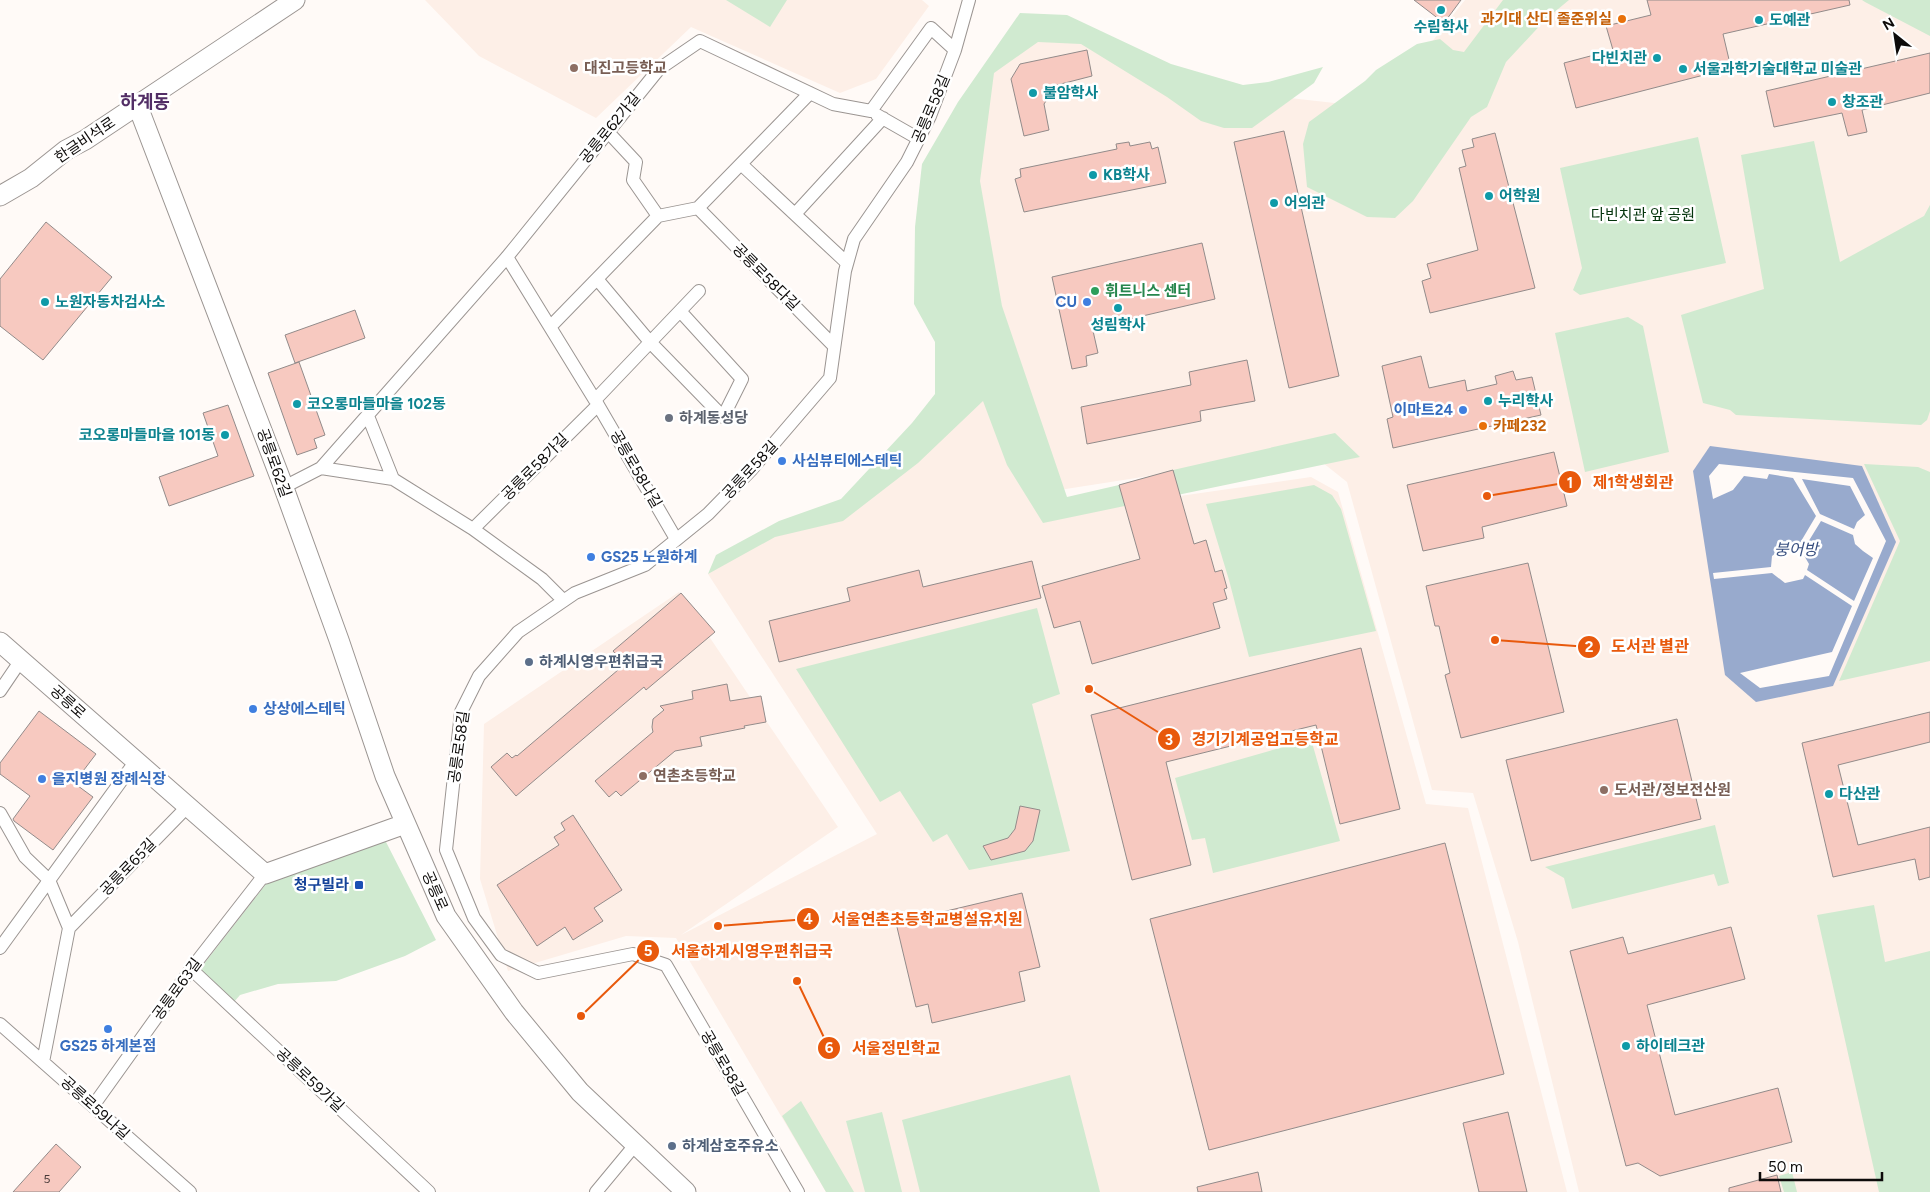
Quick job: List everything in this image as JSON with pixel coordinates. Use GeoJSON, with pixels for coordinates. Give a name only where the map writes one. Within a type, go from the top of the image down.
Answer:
{"type":"FeatureCollection","features":[{"type":"Feature","properties":{"kind":"street","name":"한글비석로"},"geometry":{"type":"LineString","coordinates":[[0,196],[31,178],[66,150],[85,140],[294,0]]}},
{"type":"Feature","properties":{"kind":"street","name":"공릉로58길"},"geometry":{"type":"LineString","coordinates":[[798,1192],[666,964],[633,954],[538,973],[501,955],[474,918],[446,850],[461,712],[480,676],[518,632],[575,592],[645,565],[708,514],[752,470],[830,378],[847,263],[854,239],[907,162],[919,139],[930,116],[955,50],[969,0]]}},
{"type":"Feature","properties":{"kind":"street"},"geometry":{"type":"LineString","coordinates":[[871,111],[931,28],[955,50]]}},
{"type":"Feature","properties":{"kind":"street","name":"공릉로62가길"},"geometry":{"type":"LineString","coordinates":[[284,487],[321,468],[507,257],[659,68],[700,41],[833,104],[871,111],[919,139]]}},
{"type":"Feature","properties":{"kind":"street"},"geometry":{"type":"LineString","coordinates":[[550,327],[658,216],[698,208],[810,93]]}},
{"type":"Feature","properties":{"kind":"street","name":"공릉로62길"},"geometry":{"type":"LineString","coordinates":[[137,104],[284,487],[385,776],[405,824]]}},
{"type":"Feature","properties":{"kind":"street"},"geometry":{"type":"LineString","coordinates":[[795,214],[883,118]]}},
{"type":"Feature","properties":{"kind":"street"},"geometry":{"type":"LineString","coordinates":[[608,132],[636,162],[634,180],[658,216]]}},
{"type":"Feature","properties":{"kind":"street"},"geometry":{"type":"LineString","coordinates":[[741,164],[847,263]]}},
{"type":"Feature","properties":{"kind":"street","name":"공릉로58다길"},"geometry":{"type":"LineString","coordinates":[[698,208],[834,346]]}},
{"type":"Feature","properties":{"kind":"street","name":"공릉로58나길"},"geometry":{"type":"LineString","coordinates":[[507,257],[596,402],[676,539]]}},
{"type":"Feature","properties":{"kind":"street"},"geometry":{"type":"LineString","coordinates":[[596,279],[650,342],[723,417],[742,379],[680,310]]}},
{"type":"Feature","properties":{"kind":"street"},"geometry":{"type":"LineString","coordinates":[[596,402],[650,342],[699,292]]}},
{"type":"Feature","properties":{"kind":"street","name":"공릉로58가길"},"geometry":{"type":"LineString","coordinates":[[473,530],[596,402]]}},
{"type":"Feature","properties":{"kind":"street"},"geometry":{"type":"LineString","coordinates":[[368,416],[394,479]]}},
{"type":"Feature","properties":{"kind":"street"},"geometry":{"type":"LineString","coordinates":[[321,468],[394,479],[473,530],[542,579],[562,600]]}},
{"type":"Feature","properties":{"kind":"street","name":"공릉로"},"geometry":{"type":"LineString","coordinates":[[0,642],[265,874]]}},
{"type":"Feature","properties":{"kind":"street"},"geometry":{"type":"LineString","coordinates":[[0,692],[21,660]]}},
{"type":"Feature","properties":{"kind":"street"},"geometry":{"type":"LineString","coordinates":[[0,948],[136,762]]}},
{"type":"Feature","properties":{"kind":"street","name":"공릉로65길"},"geometry":{"type":"LineString","coordinates":[[69,928],[187,807]]}},
{"type":"Feature","properties":{"kind":"street"},"geometry":{"type":"LineString","coordinates":[[0,813],[25,857],[49,880],[69,928],[43,1062]]}},
{"type":"Feature","properties":{"kind":"street"},"geometry":{"type":"LineString","coordinates":[[265,874],[405,824]]}},
{"type":"Feature","properties":{"kind":"street","name":"공릉로"},"geometry":{"type":"LineString","coordinates":[[405,824],[446,916],[514,1012],[580,1092],[686,1192]]}},
{"type":"Feature","properties":{"kind":"street","name":"공릉로63길"},"geometry":{"type":"LineString","coordinates":[[93,1106],[191,969],[265,874]]}},
{"type":"Feature","properties":{"kind":"street","name":"공릉로59가길"},"geometry":{"type":"LineString","coordinates":[[191,969],[430,1192]]}},
{"type":"Feature","properties":{"kind":"street","name":"공릉로59나길"},"geometry":{"type":"LineString","coordinates":[[0,1024],[190,1192]]}},
{"type":"Feature","properties":{"kind":"street"},"geometry":{"type":"LineString","coordinates":[[596,1192],[635,1145]]}},
{"type":"Feature","properties":{"kind":"shaded area","name":"대진고등학교"},"geometry":{"type":"Polygon","coordinates":[[[425,0],[922,0],[929,6],[876,79],[840,93],[691,27],[596,118],[479,56],[425,0]]]}},
{"type":"Feature","properties":{"kind":"shaded area"},"geometry":{"type":"Polygon","coordinates":[[[1465,0],[1930,0],[1930,1192],[1579,1192],[1518,942],[1473,793],[1432,790],[1347,482],[1308,451],[1053,491],[946,191],[979,75],[1020,35],[1072,26],[1228,91],[1352,105],[1423,53],[1465,0]]]}},
{"type":"Feature","properties":{"kind":"shaded area"},"geometry":{"type":"Polygon","coordinates":[[[996,354],[1048,515],[1311,477],[1338,492],[1426,804],[1468,808],[1567,1192],[826,1192],[676,938],[626,936],[508,971],[480,879],[484,724],[679,592],[838,827],[681,935],[877,834],[708,574],[737,548],[848,505],[996,354]]]}},
{"type":"Feature","properties":{"kind":"green space"},"geometry":{"type":"Polygon","coordinates":[[[726,0],[787,0],[770,27],[726,0]]]}},
{"type":"Feature","properties":{"kind":"green space"},"geometry":{"type":"Polygon","coordinates":[[[1503,0],[1569,0],[1546,19],[1506,62],[1487,107],[1471,117],[1413,201],[1395,218],[1367,217],[1307,187],[1303,144],[1309,122],[1365,81],[1376,70],[1417,44],[1440,39],[1453,50],[1464,52],[1503,0]]]}},
{"type":"Feature","properties":{"kind":"green space"},"geometry":{"type":"Polygon","coordinates":[[[1862,0],[1930,0],[1930,36],[1865,2],[1862,0]]]}},
{"type":"Feature","properties":{"kind":"green space"},"geometry":{"type":"Polygon","coordinates":[[[1020,13],[1067,15],[1171,64],[1243,85],[1268,82],[1323,67],[1314,83],[1252,128],[1224,128],[1201,121],[1167,97],[1081,44],[1038,42],[994,73],[980,181],[1002,306],[1067,497],[1173,470],[1335,433],[1360,457],[1043,523],[1007,465],[983,401],[918,463],[843,521],[775,537],[708,574],[716,555],[779,521],[841,499],[912,423],[935,394],[935,342],[914,304],[915,227],[922,164],[958,102],[1020,13]]]}},
{"type":"Feature","properties":{"kind":"green space","name":"다빈치관 앞 공원"},"geometry":{"type":"Polygon","coordinates":[[[1698,137],[1726,263],[1580,295],[1573,290],[1582,268],[1560,168],[1698,137]]]}},
{"type":"Feature","properties":{"kind":"green space"},"geometry":{"type":"Polygon","coordinates":[[[1814,141],[1840,262],[1924,216],[1930,205],[1930,411],[1927,420],[1921,425],[1736,415],[1730,410],[1703,403],[1681,315],[1764,289],[1741,155],[1814,141]]]}},
{"type":"Feature","properties":{"kind":"green space"},"geometry":{"type":"Polygon","coordinates":[[[1628,317],[1643,326],[1669,452],[1585,472],[1555,333],[1628,317]]]}},
{"type":"Feature","properties":{"kind":"green space"},"geometry":{"type":"Polygon","coordinates":[[[1864,464],[1918,467],[1930,472],[1930,661],[1839,681],[1900,541],[1864,464]]]}},
{"type":"Feature","properties":{"kind":"green space"},"geometry":{"type":"Polygon","coordinates":[[[1314,485],[1332,495],[1341,509],[1376,631],[1249,657],[1229,580],[1206,504],[1314,485]]]}},
{"type":"Feature","properties":{"kind":"green space"},"geometry":{"type":"Polygon","coordinates":[[[1037,608],[1060,694],[1032,704],[1070,851],[969,870],[947,834],[933,842],[900,791],[880,802],[796,669],[1037,608]]]}},
{"type":"Feature","properties":{"kind":"green space"},"geometry":{"type":"Polygon","coordinates":[[[1311,739],[1340,841],[1213,873],[1205,838],[1192,840],[1175,778],[1311,739]]]}},
{"type":"Feature","properties":{"kind":"green space"},"geometry":{"type":"Polygon","coordinates":[[[1715,825],[1729,883],[1718,886],[1714,874],[1572,909],[1564,878],[1545,867],[1715,825]]]}},
{"type":"Feature","properties":{"kind":"green space"},"geometry":{"type":"Polygon","coordinates":[[[385,840],[436,940],[405,956],[336,981],[278,984],[240,995],[234,1002],[200,969],[270,879],[385,840]]]}},
{"type":"Feature","properties":{"kind":"green space"},"geometry":{"type":"Polygon","coordinates":[[[1874,905],[1885,962],[1930,951],[1930,1192],[1879,1192],[1817,915],[1874,905]]]}},
{"type":"Feature","properties":{"kind":"green space"},"geometry":{"type":"Polygon","coordinates":[[[1070,1075],[1100,1192],[920,1192],[902,1120],[1070,1075]]]}},
{"type":"Feature","properties":{"kind":"green space"},"geometry":{"type":"Polygon","coordinates":[[[801,1101],[854,1192],[826,1192],[782,1116],[801,1101]]]}},
{"type":"Feature","properties":{"kind":"green space"},"geometry":{"type":"Polygon","coordinates":[[[882,1112],[902,1192],[865,1192],[846,1121],[882,1112]]]}},
{"type":"Feature","properties":{"kind":"green space"},"geometry":{"type":"Polygon","coordinates":[[[1792,1172],[1797,1192],[1784,1192],[1779,1176],[1792,1172]]]}},
{"type":"Feature","properties":{"kind":"water","name":"붕어방"},"geometry":{"type":"Polygon","coordinates":[[[1710,446],[1862,466],[1896,542],[1833,686],[1756,702],[1725,675],[1693,471],[1710,446]]]}},
{"type":"Feature","properties":{"kind":"pier"},"geometry":{"type":"Polygon","coordinates":[[[1719,464],[1853,478],[1886,541],[1829,676],[1760,688],[1740,673],[1832,652],[1852,606],[1805,575],[1803,579],[1785,583],[1772,573],[1714,579],[1713,573],[1771,567],[1772,556],[1785,546],[1797,548],[1816,516],[1793,478],[1769,474],[1767,479],[1744,476],[1733,490],[1713,499],[1709,476],[1719,464]],[[1802,479],[1820,514],[1854,529],[1857,522],[1865,515],[1850,486],[1802,479]],[[1821,521],[1802,552],[1809,564],[1807,570],[1854,601],[1873,558],[1855,544],[1853,535],[1821,521]]]}},
{"type":"Feature","properties":{"kind":"building","name":"수림학사"},"geometry":{"type":"Polygon","coordinates":[[[1414,0],[1461,0],[1444,23],[1414,0]]]}},
{"type":"Feature","properties":{"kind":"building","name":"다빈치관"},"geometry":{"type":"Polygon","coordinates":[[[1647,0],[1849,0],[1850,5],[1723,34],[1731,68],[1576,108],[1564,63],[1613,50],[1606,26],[1651,15],[1647,0]]]}},
{"type":"Feature","properties":{"kind":"building","name":"불암학사"},"geometry":{"type":"Polygon","coordinates":[[[1087,50],[1092,76],[1053,86],[1044,104],[1049,130],[1024,136],[1011,79],[1020,64],[1087,50]]]}},
{"type":"Feature","properties":{"kind":"building","name":"창조관"},"geometry":{"type":"Polygon","coordinates":[[[1930,53],[1930,93],[1862,110],[1867,132],[1848,136],[1842,113],[1774,127],[1766,91],[1930,53]]]}},
{"type":"Feature","properties":{"kind":"building","name":"어의관"},"geometry":{"type":"Polygon","coordinates":[[[1284,131],[1339,376],[1289,388],[1234,142],[1284,131]]]}},
{"type":"Feature","properties":{"kind":"building","name":"어학원"},"geometry":{"type":"Polygon","coordinates":[[[1495,133],[1535,288],[1430,313],[1422,281],[1431,278],[1427,264],[1478,250],[1459,168],[1466,166],[1462,150],[1474,147],[1472,139],[1495,133]]]}},
{"type":"Feature","properties":{"kind":"building","name":"KB학사"},"geometry":{"type":"Polygon","coordinates":[[[1129,142],[1130,146],[1150,142],[1152,149],[1158,147],[1166,183],[1024,212],[1015,179],[1021,177],[1020,169],[1117,149],[1116,144],[1129,142]]]}},
{"type":"Feature","properties":{"kind":"building","name":"노원자동차검사소"},"geometry":{"type":"Polygon","coordinates":[[[46,222],[112,277],[43,360],[0,326],[0,279],[46,222]]]}},
{"type":"Feature","properties":{"kind":"building","name":"성림학사"},"geometry":{"type":"Polygon","coordinates":[[[1202,243],[1215,299],[1117,322],[1110,317],[1091,322],[1098,353],[1086,356],[1087,366],[1072,369],[1052,277],[1202,243]]]}},
{"type":"Feature","properties":{"kind":"building"},"geometry":{"type":"Polygon","coordinates":[[[355,310],[365,338],[295,363],[285,335],[355,310]]]}},
{"type":"Feature","properties":{"kind":"building","name":"누리학사"},"geometry":{"type":"Polygon","coordinates":[[[1421,356],[1429,388],[1465,380],[1467,391],[1497,384],[1495,376],[1513,371],[1516,380],[1532,377],[1541,415],[1393,448],[1387,419],[1393,417],[1382,366],[1421,356]]]}},
{"type":"Feature","properties":{"kind":"building"},"geometry":{"type":"Polygon","coordinates":[[[1247,360],[1255,401],[1200,411],[1201,421],[1087,444],[1081,407],[1191,385],[1189,372],[1247,360]]]}},
{"type":"Feature","properties":{"kind":"building"},"geometry":{"type":"Polygon","coordinates":[[[299,362],[325,435],[314,439],[317,448],[297,455],[268,373],[299,362]]]}},
{"type":"Feature","properties":{"kind":"building","name":"코오롱마들마을 101동"},"geometry":{"type":"Polygon","coordinates":[[[228,405],[254,476],[169,506],[159,477],[218,456],[203,413],[228,405]]]}},
{"type":"Feature","properties":{"kind":"building"},"geometry":{"type":"Polygon","coordinates":[[[1554,452],[1567,506],[1482,527],[1484,538],[1423,551],[1407,485],[1554,452]]]}},
{"type":"Feature","properties":{"kind":"building"},"geometry":{"type":"Polygon","coordinates":[[[1173,470],[1194,544],[1206,540],[1215,572],[1222,570],[1227,588],[1224,589],[1227,599],[1213,603],[1220,628],[1092,664],[1080,621],[1054,628],[1042,586],[1140,559],[1119,485],[1173,470]]]}},
{"type":"Feature","properties":{"kind":"building"},"geometry":{"type":"Polygon","coordinates":[[[1032,561],[1041,598],[779,662],[769,621],[850,601],[847,588],[919,570],[923,587],[1032,561]]]}},
{"type":"Feature","properties":{"kind":"building"},"geometry":{"type":"Polygon","coordinates":[[[1528,563],[1564,712],[1461,738],[1445,675],[1450,673],[1439,626],[1435,626],[1426,586],[1528,563]]]}},
{"type":"Feature","properties":{"kind":"building"},"geometry":{"type":"Polygon","coordinates":[[[681,593],[715,632],[646,690],[644,687],[516,796],[491,767],[507,753],[512,758],[517,756],[625,664],[613,651],[681,593]]]}},
{"type":"Feature","properties":{"kind":"building"},"geometry":{"type":"Polygon","coordinates":[[[1361,648],[1400,809],[1340,824],[1316,725],[1166,762],[1191,865],[1132,880],[1091,715],[1361,648]]]}},
{"type":"Feature","properties":{"kind":"building"},"geometry":{"type":"Polygon","coordinates":[[[727,684],[730,701],[761,696],[766,722],[700,737],[702,746],[675,751],[621,796],[616,791],[609,797],[595,781],[653,732],[653,719],[664,710],[660,706],[693,699],[692,691],[727,684]]]}},
{"type":"Feature","properties":{"kind":"building","name":"을지병원 장례식장"},"geometry":{"type":"Polygon","coordinates":[[[39,711],[96,754],[74,783],[93,797],[53,850],[14,821],[13,819],[30,796],[0,774],[0,763],[39,711]]]}},
{"type":"Feature","properties":{"kind":"building","name":"다산관"},"geometry":{"type":"Polygon","coordinates":[[[1930,712],[1930,742],[1838,765],[1858,845],[1930,827],[1930,877],[1919,880],[1915,859],[1833,877],[1802,743],[1930,712]]]}},
{"type":"Feature","properties":{"kind":"building","name":"도서관/정보전산원"},"geometry":{"type":"Polygon","coordinates":[[[1677,719],[1701,819],[1531,861],[1506,760],[1677,719]]]}},
{"type":"Feature","properties":{"kind":"building"},"geometry":{"type":"Polygon","coordinates":[[[1020,806],[1040,810],[1033,841],[1025,851],[991,860],[983,846],[1008,838],[1015,829],[1020,806]]]}},
{"type":"Feature","properties":{"kind":"building"},"geometry":{"type":"Polygon","coordinates":[[[573,815],[622,890],[594,908],[603,921],[573,940],[565,927],[537,946],[497,885],[559,845],[554,837],[565,830],[561,823],[573,815]]]}},
{"type":"Feature","properties":{"kind":"building"},"geometry":{"type":"Polygon","coordinates":[[[1445,843],[1504,1074],[1209,1150],[1150,919],[1445,843]]]}},
{"type":"Feature","properties":{"kind":"building"},"geometry":{"type":"Polygon","coordinates":[[[1022,893],[1040,967],[1019,972],[1025,1001],[932,1023],[928,1004],[916,1007],[896,923],[1022,893]]]}},
{"type":"Feature","properties":{"kind":"building","name":"하이테크관"},"geometry":{"type":"Polygon","coordinates":[[[1731,927],[1745,979],[1647,1005],[1675,1115],[1778,1088],[1792,1142],[1660,1176],[1638,1163],[1626,1166],[1570,951],[1623,937],[1628,954],[1731,927]]]}},
{"type":"Feature","properties":{"kind":"building"},"geometry":{"type":"Polygon","coordinates":[[[1508,1112],[1527,1192],[1479,1192],[1463,1123],[1508,1112]]]}},
{"type":"Feature","properties":{"kind":"building"},"geometry":{"type":"Polygon","coordinates":[[[56,1144],[81,1167],[59,1192],[13,1192],[56,1144]]]}},
{"type":"Feature","properties":{"kind":"building"},"geometry":{"type":"Polygon","coordinates":[[[1258,1172],[1262,1192],[1198,1192],[1197,1187],[1258,1172]]]}},
{"type":"Feature","properties":{"kind":"building"},"geometry":{"type":"Polygon","coordinates":[[[1777,1175],[1781,1192],[1729,1192],[1729,1188],[1777,1175]]]}},
{"type":"Feature","properties":{"kind":"place","name":"수림학사"},"geometry":{"type":"Point","coordinates":[1441,10]}},
{"type":"Feature","properties":{"kind":"place","name":"과기대 산디 졸준위실"},"geometry":{"type":"Point","coordinates":[1622,19]}},
{"type":"Feature","properties":{"kind":"place","name":"도예관"},"geometry":{"type":"Point","coordinates":[1759,20]}},
{"type":"Feature","properties":{"kind":"place","name":"다빈치관"},"geometry":{"type":"Point","coordinates":[1657,58]}},
{"type":"Feature","properties":{"kind":"place","name":"대진고등학교"},"geometry":{"type":"Point","coordinates":[574,68]}},
{"type":"Feature","properties":{"kind":"place","name":"서울과학기술대학교 미술관"},"geometry":{"type":"Point","coordinates":[1683,69]}},
{"type":"Feature","properties":{"kind":"place","name":"불암학사"},"geometry":{"type":"Point","coordinates":[1033,93]}},
{"type":"Feature","properties":{"kind":"place","name":"창조관"},"geometry":{"type":"Point","coordinates":[1832,102]}},
{"type":"Feature","properties":{"kind":"place","name":"KB학사"},"geometry":{"type":"Point","coordinates":[1093,175]}},
{"type":"Feature","properties":{"kind":"place","name":"어학원"},"geometry":{"type":"Point","coordinates":[1489,196]}},
{"type":"Feature","properties":{"kind":"place","name":"어의관"},"geometry":{"type":"Point","coordinates":[1274,203]}},
{"type":"Feature","properties":{"kind":"place","name":"휘트니스 센터"},"geometry":{"type":"Point","coordinates":[1095,291]}},
{"type":"Feature","properties":{"kind":"place","name":"노원자동차검사소"},"geometry":{"type":"Point","coordinates":[45,302]}},
{"type":"Feature","properties":{"kind":"place","name":"CU"},"geometry":{"type":"Point","coordinates":[1087,302]}},
{"type":"Feature","properties":{"kind":"place","name":"성림학사"},"geometry":{"type":"Point","coordinates":[1118,308]}},
{"type":"Feature","properties":{"kind":"place","name":"누리학사"},"geometry":{"type":"Point","coordinates":[1488,401]}},
{"type":"Feature","properties":{"kind":"place","name":"코오롱마들마을 102동"},"geometry":{"type":"Point","coordinates":[297,404]}},
{"type":"Feature","properties":{"kind":"place","name":"이마트24"},"geometry":{"type":"Point","coordinates":[1463,410]}},
{"type":"Feature","properties":{"kind":"place","name":"하계동성당"},"geometry":{"type":"Point","coordinates":[669,418]}},
{"type":"Feature","properties":{"kind":"place","name":"카페232"},"geometry":{"type":"Point","coordinates":[1483,426]}},
{"type":"Feature","properties":{"kind":"place","name":"코오롱마들마을 101동"},"geometry":{"type":"Point","coordinates":[225,435]}},
{"type":"Feature","properties":{"kind":"place","name":"사심뷰티에스테틱"},"geometry":{"type":"Point","coordinates":[782,461]}},
{"type":"Feature","properties":{"kind":"place","name":"제1학생회관"},"geometry":{"type":"Point","coordinates":[1487,496]}},
{"type":"Feature","properties":{"kind":"place","name":"GS25 노원하계"},"geometry":{"type":"Point","coordinates":[591,557]}},
{"type":"Feature","properties":{"kind":"place","name":"도서관 별관"},"geometry":{"type":"Point","coordinates":[1495,640]}},
{"type":"Feature","properties":{"kind":"place","name":"하계시영우편취급국"},"geometry":{"type":"Point","coordinates":[529,662]}},
{"type":"Feature","properties":{"kind":"place","name":"경기기계공업고등학교"},"geometry":{"type":"Point","coordinates":[1089,689]}},
{"type":"Feature","properties":{"kind":"place","name":"상상에스테틱"},"geometry":{"type":"Point","coordinates":[253,709]}},
{"type":"Feature","properties":{"kind":"place","name":"연촌초등학교"},"geometry":{"type":"Point","coordinates":[643,776]}},
{"type":"Feature","properties":{"kind":"place","name":"을지병원 장례식장"},"geometry":{"type":"Point","coordinates":[42,779]}},
{"type":"Feature","properties":{"kind":"place","name":"도서관/정보전산원"},"geometry":{"type":"Point","coordinates":[1604,790]}},
{"type":"Feature","properties":{"kind":"place","name":"다산관"},"geometry":{"type":"Point","coordinates":[1829,794]}},
{"type":"Feature","properties":{"kind":"place","name":"청구빌라"},"geometry":{"type":"Point","coordinates":[359,885]}},
{"type":"Feature","properties":{"kind":"place","name":"서울연촌초등학교병설유치원"},"geometry":{"type":"Point","coordinates":[718,926]}},
{"type":"Feature","properties":{"kind":"place","name":"서울정민학교"},"geometry":{"type":"Point","coordinates":[797,981]}},
{"type":"Feature","properties":{"kind":"place","name":"서울하계시영우편취급국"},"geometry":{"type":"Point","coordinates":[581,1016]}},
{"type":"Feature","properties":{"kind":"place","name":"GS25 하계본점"},"geometry":{"type":"Point","coordinates":[108,1029]}},
{"type":"Feature","properties":{"kind":"place","name":"하이테크관"},"geometry":{"type":"Point","coordinates":[1626,1046]}},
{"type":"Feature","properties":{"kind":"place","name":"하계삼호주유소"},"geometry":{"type":"Point","coordinates":[672,1146]}},
{"type":"Feature","properties":{"kind":"district","name":"하계동"},"geometry":{"type":"Point","coordinates":[145,102]}}]}
